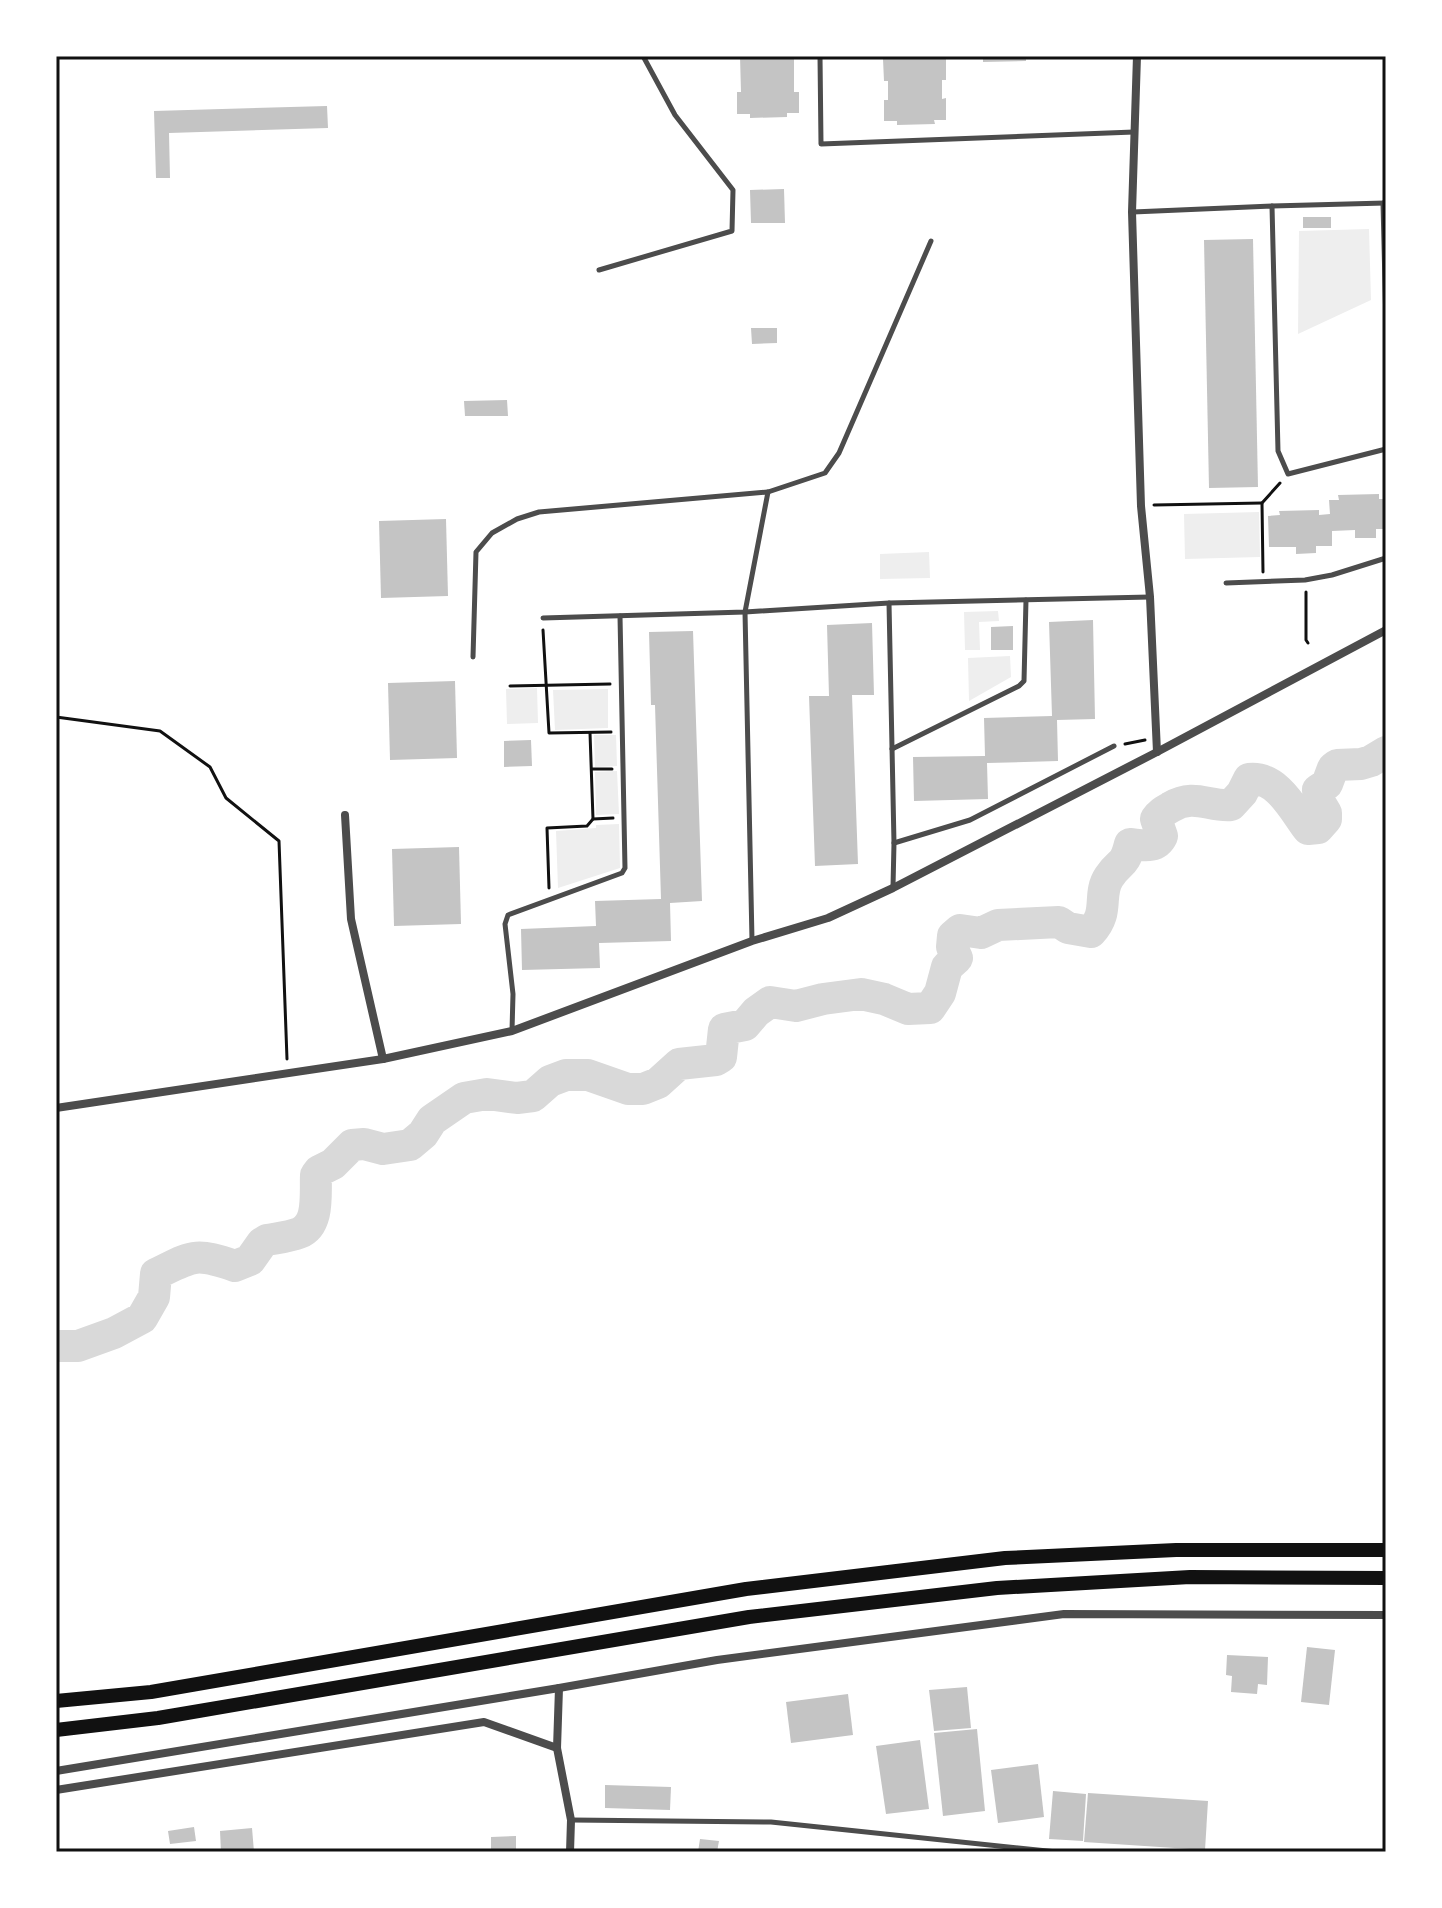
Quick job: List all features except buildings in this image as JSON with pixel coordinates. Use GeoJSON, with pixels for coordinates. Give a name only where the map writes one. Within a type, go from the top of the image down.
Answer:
{"type":"FeatureCollection","features":[{"type":"Feature","properties":{"kind":"main road"},"geometry":{"type":"LineString","coordinates":[[56,1701],[166,1690],[746,1589],[1005,1558],[1176,1550],[1386,1550]]}},
{"type":"Feature","properties":{"kind":"main road"},"geometry":{"type":"LineString","coordinates":[[56,1730],[173,1716],[749,1617],[997,1588],[1190,1577],[1386,1578]]}},
{"type":"Feature","properties":{"kind":"street"},"geometry":{"type":"LineString","coordinates":[[1137,56],[1132,212],[1141,506],[1150,597],[1157,752]]}},
{"type":"Feature","properties":{"kind":"street"},"geometry":{"type":"LineString","coordinates":[[56,1108],[383,1059],[512,1031],[752,941],[828,918],[893,888],[1157,752],[1386,630]]}},
{"type":"Feature","properties":{"kind":"street"},"geometry":{"type":"LineString","coordinates":[[345,815],[351,919],[383,1059]]}},
{"type":"Feature","properties":{"kind":"street"},"geometry":{"type":"LineString","coordinates":[[56,1771],[717,1660],[1064,1614],[1386,1615]]}},
{"type":"Feature","properties":{"kind":"street"},"geometry":{"type":"LineString","coordinates":[[559,1688],[557,1748],[571,1820],[570,1852]]}},
{"type":"Feature","properties":{"kind":"street"},"geometry":{"type":"LineString","coordinates":[[56,1790],[484,1722],[557,1748]]}},
{"type":"Feature","properties":{"kind":"lane"},"geometry":{"type":"LineString","coordinates":[[599,270],[732,231],[733,190],[675,115],[643,56]]}},
{"type":"Feature","properties":{"kind":"lane"},"geometry":{"type":"LineString","coordinates":[[820,56],[821,144],[1134,132]]}},
{"type":"Feature","properties":{"kind":"lane"},"geometry":{"type":"LineString","coordinates":[[1132,212],[1384,203],[1386,325]]}},
{"type":"Feature","properties":{"kind":"lane"},"geometry":{"type":"LineString","coordinates":[[1272,206],[1278,451],[1288,474],[1386,449]]}},
{"type":"Feature","properties":{"kind":"lane"},"geometry":{"type":"LineString","coordinates":[[473,657],[476,552],[492,533],[517,519],[539,512],[768,492],[825,473],[839,453],[931,241]]}},
{"type":"Feature","properties":{"kind":"lane"},"geometry":{"type":"LineString","coordinates":[[752,941],[745,612],[768,492]]}},
{"type":"Feature","properties":{"kind":"lane"},"geometry":{"type":"LineString","coordinates":[[1226,583],[1305,580],[1386,558]]}},
{"type":"Feature","properties":{"kind":"lane"},"geometry":{"type":"LineString","coordinates":[[543,618],[745,612],[889,603],[1150,597]]}},
{"type":"Feature","properties":{"kind":"lane"},"geometry":{"type":"LineString","coordinates":[[891,749],[1024,681],[1026,600]]}},
{"type":"Feature","properties":{"kind":"lane"},"geometry":{"type":"LineString","coordinates":[[889,603],[893,888]]}},
{"type":"Feature","properties":{"kind":"lane"},"geometry":{"type":"LineString","coordinates":[[512,1031],[513,994],[505,924],[508,915],[622,873],[625,868],[620,616]]}},
{"type":"Feature","properties":{"kind":"lane"},"geometry":{"type":"LineString","coordinates":[[894,843],[970,820],[1114,746]]}},
{"type":"Feature","properties":{"kind":"lane"},"geometry":{"type":"LineString","coordinates":[[571,1820],[771,1822],[1057,1852]]}},
{"type":"Feature","properties":{"kind":"path"},"geometry":{"type":"LineString","coordinates":[[1263,582],[1262,503],[1288,474]]}},
{"type":"Feature","properties":{"kind":"path"},"geometry":{"type":"LineString","coordinates":[[1141,506],[1262,503]]}},
{"type":"Feature","properties":{"kind":"path"},"geometry":{"type":"LineString","coordinates":[[1306,603],[1308,643]]}},
{"type":"Feature","properties":{"kind":"path"},"geometry":{"type":"LineString","coordinates":[[543,618],[549,733],[622,732]]}},
{"type":"Feature","properties":{"kind":"path"},"geometry":{"type":"LineString","coordinates":[[510,686],[621,684]]}},
{"type":"Feature","properties":{"kind":"path"},"geometry":{"type":"LineString","coordinates":[[56,717],[160,731],[210,767],[226,798],[279,841],[287,1059]]}},
{"type":"Feature","properties":{"kind":"path"},"geometry":{"type":"LineString","coordinates":[[550,899],[547,828],[587,826],[593,819],[590,733]]}},
{"type":"Feature","properties":{"kind":"path"},"geometry":{"type":"LineString","coordinates":[[1114,746],[1156,738]]}},
{"type":"Feature","properties":{"kind":"path"},"geometry":{"type":"LineString","coordinates":[[592,769],[623,768]]}},
{"type":"Feature","properties":{"kind":"path"},"geometry":{"type":"LineString","coordinates":[[593,819],[625,818]]}},
{"type":"Feature","properties":{"kind":"shaded area"},"geometry":{"type":"Polygon","coordinates":[[[1369,229],[1371,300],[1298,334],[1299,231],[1369,229]]]}},
{"type":"Feature","properties":{"kind":"shaded area"},"geometry":{"type":"Polygon","coordinates":[[[1259,512],[1260,557],[1185,559],[1184,514],[1259,512]]]}},
{"type":"Feature","properties":{"kind":"shaded area"},"geometry":{"type":"Polygon","coordinates":[[[929,552],[930,578],[880,579],[880,554],[929,552]]]}},
{"type":"Feature","properties":{"kind":"shaded area"},"geometry":{"type":"Polygon","coordinates":[[[998,611],[999,621],[979,622],[980,650],[965,650],[964,612],[998,611]]]}},
{"type":"Feature","properties":{"kind":"shaded area"},"geometry":{"type":"Polygon","coordinates":[[[1010,656],[1011,677],[969,701],[968,658],[1010,656]]]}},
{"type":"Feature","properties":{"kind":"shaded area"},"geometry":{"type":"Polygon","coordinates":[[[537,688],[538,723],[507,724],[506,689],[537,688]]]}},
{"type":"Feature","properties":{"kind":"shaded area"},"geometry":{"type":"Polygon","coordinates":[[[608,689],[608,728],[555,730],[553,690],[608,689]]]}},
{"type":"Feature","properties":{"kind":"shaded area"},"geometry":{"type":"Polygon","coordinates":[[[594,735],[616,735],[617,766],[595,767],[594,735]]]}},
{"type":"Feature","properties":{"kind":"shaded area"},"geometry":{"type":"Polygon","coordinates":[[[617,771],[619,814],[596,815],[595,772],[617,771]]]}},
{"type":"Feature","properties":{"kind":"shaded area"},"geometry":{"type":"Polygon","coordinates":[[[619,824],[620,868],[558,888],[556,831],[619,824]]]}},
{"type":"Feature","properties":{"kind":"waterway"},"geometry":{"type":"LineString","coordinates":[[56,1346],[78,1346],[114,1333],[142,1318],[154,1297],[156,1274],[178,1263],[202,1258],[235,1266],[250,1260],[267,1240],[306,1229],[315,1208],[316,1175],[333,1164],[352,1145],[364,1144],[383,1149],[410,1145],[423,1134],[432,1120],[464,1098],[487,1094],[517,1098],[533,1096],[550,1081],[566,1075],[588,1075],[628,1089],[643,1089],[658,1083],[679,1064],[721,1057],[724,1029],[745,1025],[770,1002],[796,1006],[861,994],[908,1009],[930,1008],[940,993],[947,967],[957,958],[952,947],[953,936],[960,930],[981,933],[998,925],[1059,922],[1068,928],[1091,932],[1100,918],[1106,884],[1124,861],[1130,844],[1156,843],[1162,836],[1156,819],[1171,807],[1187,801],[1231,805],[1249,779],[1259,779],[1283,795],[1308,829],[1318,828],[1326,819],[1318,790],[1327,784],[1333,768],[1371,761],[1386,752]]}}]}
